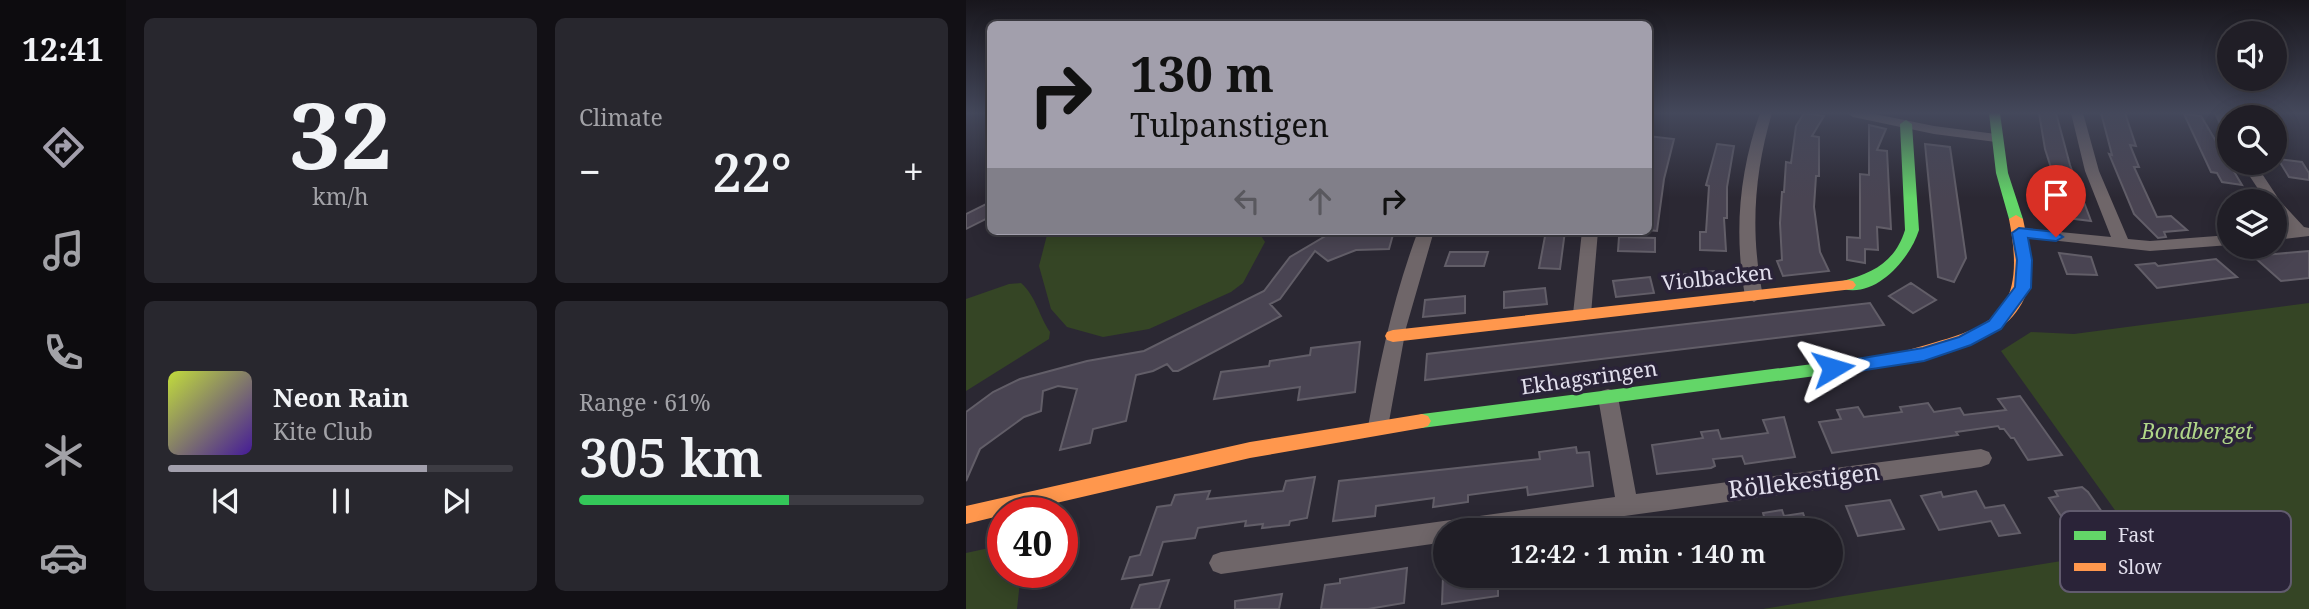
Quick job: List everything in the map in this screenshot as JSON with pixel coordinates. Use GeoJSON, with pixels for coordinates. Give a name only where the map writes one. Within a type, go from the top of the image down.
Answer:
{"type":"FeatureCollection","features":[{"type":"Feature","properties":{"kind":"street"},"geometry":{"type":"LineString","coordinates":[[1754,296],[1747,246],[1748,181],[1756,141]]}},
{"type":"Feature","properties":{"kind":"street","name":"Violbacken"},"geometry":{"type":"LineString","coordinates":[[1393,336],[1856,284],[1894,266],[1905,255],[1910,244],[1912,230],[1907,141]]}},
{"type":"Feature","properties":{"kind":"street","name":"Ekhagsringen"},"geometry":{"type":"LineString","coordinates":[[966,515],[1176,465],[1378,427],[1885,362],[1924,354],[1965,341],[1995,325],[2023,288],[2025,260],[2004,182],[1997,141]]}},
{"type":"Feature","properties":{"kind":"street"},"geometry":{"type":"LineString","coordinates":[[2084,141],[2092,171],[2122,244]]}},
{"type":"Feature","properties":{"kind":"street"},"geometry":{"type":"LineString","coordinates":[[2287,216],[2304,232]]}},
{"type":"Feature","properties":{"kind":"street"},"geometry":{"type":"LineString","coordinates":[[2019,233],[2122,244],[2178,245],[2217,241]]}},
{"type":"Feature","properties":{"kind":"street"},"geometry":{"type":"LineString","coordinates":[[1378,427],[1393,336],[1409,273],[1424,235]]}},
{"type":"Feature","properties":{"kind":"street"},"geometry":{"type":"LineString","coordinates":[[1582,314],[1590,235]]}},
{"type":"Feature","properties":{"kind":"street"},"geometry":{"type":"LineString","coordinates":[[1608,397],[1627,504]]}},
{"type":"Feature","properties":{"kind":"street","name":"Röllekestigen"},"geometry":{"type":"LineString","coordinates":[[1530,518],[1981,458]]}},
{"type":"Feature","properties":{"kind":"street","name":"Röllekestigen"},"geometry":{"type":"LineString","coordinates":[[1221,563],[1433,532]]}},
{"type":"Feature","properties":{"kind":"green space"},"geometry":{"type":"Polygon","coordinates":[[[1047,235],[1261,235],[1265,242],[1243,283],[1231,292],[1149,329],[1103,337],[1067,327],[1051,309],[1039,266],[1047,235]]]}},
{"type":"Feature","properties":{"kind":"green space"},"geometry":{"type":"Polygon","coordinates":[[[1021,283],[1030,294],[1050,332],[1049,339],[966,391],[966,299],[1009,284],[1021,283]]]}},
{"type":"Feature","properties":{"kind":"green space","name":"Bondberget"},"geometry":{"type":"Polygon","coordinates":[[[2309,303],[2309,609],[1763,609],[2060,561],[2060,592],[2291,592],[2291,511],[2116,511],[2001,351],[2031,332],[2074,334],[2309,303]]]}},
{"type":"Feature","properties":{"kind":"green space"},"geometry":{"type":"Polygon","coordinates":[[[987,548],[987,588],[1019,588],[1017,609],[966,609],[966,553],[987,548]]]}},
{"type":"Feature","properties":{"kind":"building"},"geometry":{"type":"Polygon","coordinates":[[[1652,141],[1673,141],[1664,179],[1657,231],[1652,230],[1652,141]]]}},
{"type":"Feature","properties":{"kind":"building"},"geometry":{"type":"Polygon","coordinates":[[[1794,141],[1819,141],[1819,176],[1816,176],[1814,207],[1820,252],[1829,271],[1783,276],[1777,261],[1782,260],[1780,223],[1786,162],[1791,163],[1794,141]]]}},
{"type":"Feature","properties":{"kind":"building"},"geometry":{"type":"Polygon","coordinates":[[[1869,141],[1881,141],[1877,150],[1887,151],[1891,229],[1877,227],[1878,250],[1865,249],[1865,263],[1847,260],[1847,237],[1860,238],[1860,174],[1869,175],[1869,141]]]}},
{"type":"Feature","properties":{"kind":"building"},"geometry":{"type":"Polygon","coordinates":[[[2044,141],[2064,141],[2091,221],[2067,218],[2044,141]]]}},
{"type":"Feature","properties":{"kind":"building"},"geometry":{"type":"Polygon","coordinates":[[[2108,141],[2134,141],[2136,146],[2130,145],[2139,167],[2134,167],[2157,217],[2171,216],[2187,230],[2164,232],[2166,237],[2158,238],[2134,214],[2109,154],[2112,155],[2108,141]]]}},
{"type":"Feature","properties":{"kind":"building"},"geometry":{"type":"Polygon","coordinates":[[[2197,141],[2216,141],[2217,173],[2211,172],[2197,141]]]}},
{"type":"Feature","properties":{"kind":"building"},"geometry":{"type":"Polygon","coordinates":[[[1717,144],[1734,146],[1727,187],[1727,218],[1724,218],[1726,251],[1700,250],[1700,232],[1706,232],[1709,186],[1706,185],[1717,144]]]}},
{"type":"Feature","properties":{"kind":"building"},"geometry":{"type":"Polygon","coordinates":[[[1925,144],[1950,147],[1966,258],[1954,282],[1938,277],[1925,144]]]}},
{"type":"Feature","properties":{"kind":"building"},"geometry":{"type":"Polygon","coordinates":[[[2287,160],[2302,162],[2309,173],[2309,180],[2289,177],[2287,160]]]}},
{"type":"Feature","properties":{"kind":"building"},"geometry":{"type":"Polygon","coordinates":[[[2218,175],[2236,175],[2242,185],[2222,182],[2218,175]]]}},
{"type":"Feature","properties":{"kind":"building"},"geometry":{"type":"Polygon","coordinates":[[[987,204],[987,218],[966,229],[966,214],[987,204]]]}},
{"type":"Feature","properties":{"kind":"building"},"geometry":{"type":"Polygon","coordinates":[[[1327,235],[1393,235],[1389,249],[1356,250],[1328,261],[1315,251],[1280,299],[1270,304],[1281,316],[1178,371],[1173,371],[1167,364],[1136,375],[1126,421],[1093,429],[1090,443],[1060,450],[1077,389],[1058,386],[1043,391],[1041,411],[1024,417],[980,449],[966,481],[966,412],[993,392],[1020,379],[1087,361],[1144,351],[1264,291],[1290,257],[1327,235]]]}},
{"type":"Feature","properties":{"kind":"building"},"geometry":{"type":"Polygon","coordinates":[[[1545,235],[1564,235],[1560,269],[1539,268],[1545,235]]]}},
{"type":"Feature","properties":{"kind":"building"},"geometry":{"type":"Polygon","coordinates":[[[1619,237],[1655,238],[1655,252],[1618,251],[1619,237]]]}},
{"type":"Feature","properties":{"kind":"building"},"geometry":{"type":"Polygon","coordinates":[[[2309,251],[2309,278],[2281,281],[2256,259],[2287,259],[2287,253],[2309,251]]]}},
{"type":"Feature","properties":{"kind":"building"},"geometry":{"type":"Polygon","coordinates":[[[1450,252],[1488,252],[1484,266],[1445,266],[1450,252]]]}},
{"type":"Feature","properties":{"kind":"building"},"geometry":{"type":"Polygon","coordinates":[[[2059,253],[2091,257],[2097,275],[2067,274],[2059,253]]]}},
{"type":"Feature","properties":{"kind":"building"},"geometry":{"type":"Polygon","coordinates":[[[2216,259],[2237,277],[2157,288],[2136,265],[2155,263],[2158,266],[2216,259]]]}},
{"type":"Feature","properties":{"kind":"building"},"geometry":{"type":"Polygon","coordinates":[[[1714,271],[1719,285],[1683,289],[1679,275],[1714,271]]]}},
{"type":"Feature","properties":{"kind":"building"},"geometry":{"type":"Polygon","coordinates":[[[1650,277],[1654,293],[1616,297],[1613,281],[1650,277]]]}},
{"type":"Feature","properties":{"kind":"building"},"geometry":{"type":"Polygon","coordinates":[[[1911,283],[1936,300],[1913,313],[1889,296],[1911,283]]]}},
{"type":"Feature","properties":{"kind":"building"},"geometry":{"type":"Polygon","coordinates":[[[1545,288],[1547,304],[1504,308],[1504,292],[1545,288]]]}},
{"type":"Feature","properties":{"kind":"building"},"geometry":{"type":"Polygon","coordinates":[[[1465,296],[1465,313],[1423,317],[1425,300],[1465,296]]]}},
{"type":"Feature","properties":{"kind":"building"},"geometry":{"type":"Polygon","coordinates":[[[1870,303],[1884,325],[1425,380],[1427,354],[1870,303]]]}},
{"type":"Feature","properties":{"kind":"building"},"geometry":{"type":"Polygon","coordinates":[[[1360,342],[1355,392],[1298,400],[1300,387],[1214,399],[1221,372],[1269,366],[1270,361],[1310,355],[1311,348],[1360,342]]]}},
{"type":"Feature","properties":{"kind":"building"},"geometry":{"type":"Polygon","coordinates":[[[2020,396],[2062,455],[2028,460],[2014,438],[1998,426],[1956,432],[1958,435],[1832,453],[1819,422],[1841,419],[1837,410],[1858,407],[1864,417],[1902,412],[1900,407],[1928,403],[1934,412],[1960,408],[1964,415],[2006,410],[1998,399],[2020,396]]]}},
{"type":"Feature","properties":{"kind":"building"},"geometry":{"type":"Polygon","coordinates":[[[1784,417],[1795,457],[1745,464],[1742,456],[1713,459],[1715,466],[1711,468],[1657,474],[1652,445],[1703,438],[1701,432],[1718,430],[1721,439],[1768,433],[1763,420],[1784,417]]]}},
{"type":"Feature","properties":{"kind":"building"},"geometry":{"type":"Polygon","coordinates":[[[1576,447],[1577,453],[1589,452],[1593,486],[1528,495],[1527,487],[1468,495],[1468,502],[1433,507],[1434,498],[1376,506],[1375,516],[1333,521],[1339,481],[1540,459],[1539,452],[1576,447]]]}},
{"type":"Feature","properties":{"kind":"building"},"geometry":{"type":"Polygon","coordinates":[[[1315,477],[1307,518],[1290,521],[1289,525],[1262,528],[1263,524],[1245,526],[1246,521],[1198,528],[1195,538],[1163,542],[1152,575],[1122,579],[1130,557],[1140,555],[1157,507],[1171,505],[1175,495],[1210,491],[1207,499],[1283,491],[1286,481],[1315,477]]]}},
{"type":"Feature","properties":{"kind":"building"},"geometry":{"type":"Polygon","coordinates":[[[2082,487],[2101,511],[2060,511],[2060,514],[2049,498],[2058,496],[2055,491],[2082,487]]]}},
{"type":"Feature","properties":{"kind":"building"},"geometry":{"type":"Polygon","coordinates":[[[1976,491],[1985,508],[2004,505],[2020,533],[1999,536],[1991,521],[1939,530],[1921,496],[1941,492],[1943,497],[1976,491]]]}},
{"type":"Feature","properties":{"kind":"building"},"geometry":{"type":"Polygon","coordinates":[[[1890,500],[1904,529],[1858,536],[1846,506],[1890,500]]]}},
{"type":"Feature","properties":{"kind":"building"},"geometry":{"type":"Polygon","coordinates":[[[1782,510],[1784,516],[1803,513],[1805,518],[1764,518],[1763,513],[1782,510]]]}},
{"type":"Feature","properties":{"kind":"building"},"geometry":{"type":"Polygon","coordinates":[[[1407,568],[1404,603],[1368,609],[1321,609],[1325,585],[1340,583],[1340,579],[1407,568]]]}},
{"type":"Feature","properties":{"kind":"building"},"geometry":{"type":"Polygon","coordinates":[[[1169,580],[1159,609],[1131,609],[1140,585],[1169,580]]]}},
{"type":"Feature","properties":{"kind":"building"},"geometry":{"type":"Polygon","coordinates":[[[1443,588],[1498,588],[1498,596],[1442,604],[1443,588]]]}},
{"type":"Feature","properties":{"kind":"building"},"geometry":{"type":"Polygon","coordinates":[[[1282,594],[1279,609],[1235,609],[1235,601],[1282,594]]]}},
{"type":"Feature","properties":{"kind":"traffic: fast"},"geometry":{"type":"LineString","coordinates":[[1848,285],[1870,279],[1889,268],[1909,241],[1912,230],[1907,141]]}},
{"type":"Feature","properties":{"kind":"traffic: fast"},"geometry":{"type":"LineString","coordinates":[[1998,141],[2002,173],[2016,219]]}},
{"type":"Feature","properties":{"kind":"traffic: fast"},"geometry":{"type":"LineString","coordinates":[[1422,421],[1898,359]]}},
{"type":"Feature","properties":{"kind":"traffic: slow"},"geometry":{"type":"LineString","coordinates":[[1898,359],[1956,344],[2000,320],[2014,302],[2022,280],[2023,253],[2016,219]]}},
{"type":"Feature","properties":{"kind":"traffic: slow"},"geometry":{"type":"LineString","coordinates":[[1393,336],[1848,285]]}},
{"type":"Feature","properties":{"kind":"traffic: slow"},"geometry":{"type":"LineString","coordinates":[[966,515],[1250,450],[1422,421]]}},
{"type":"Feature","properties":{"kind":"route"},"geometry":{"type":"LineString","coordinates":[[1833,368],[1924,354],[1965,341],[1995,325],[2023,288],[2025,260],[2019,233],[2056,237]]}}]}
